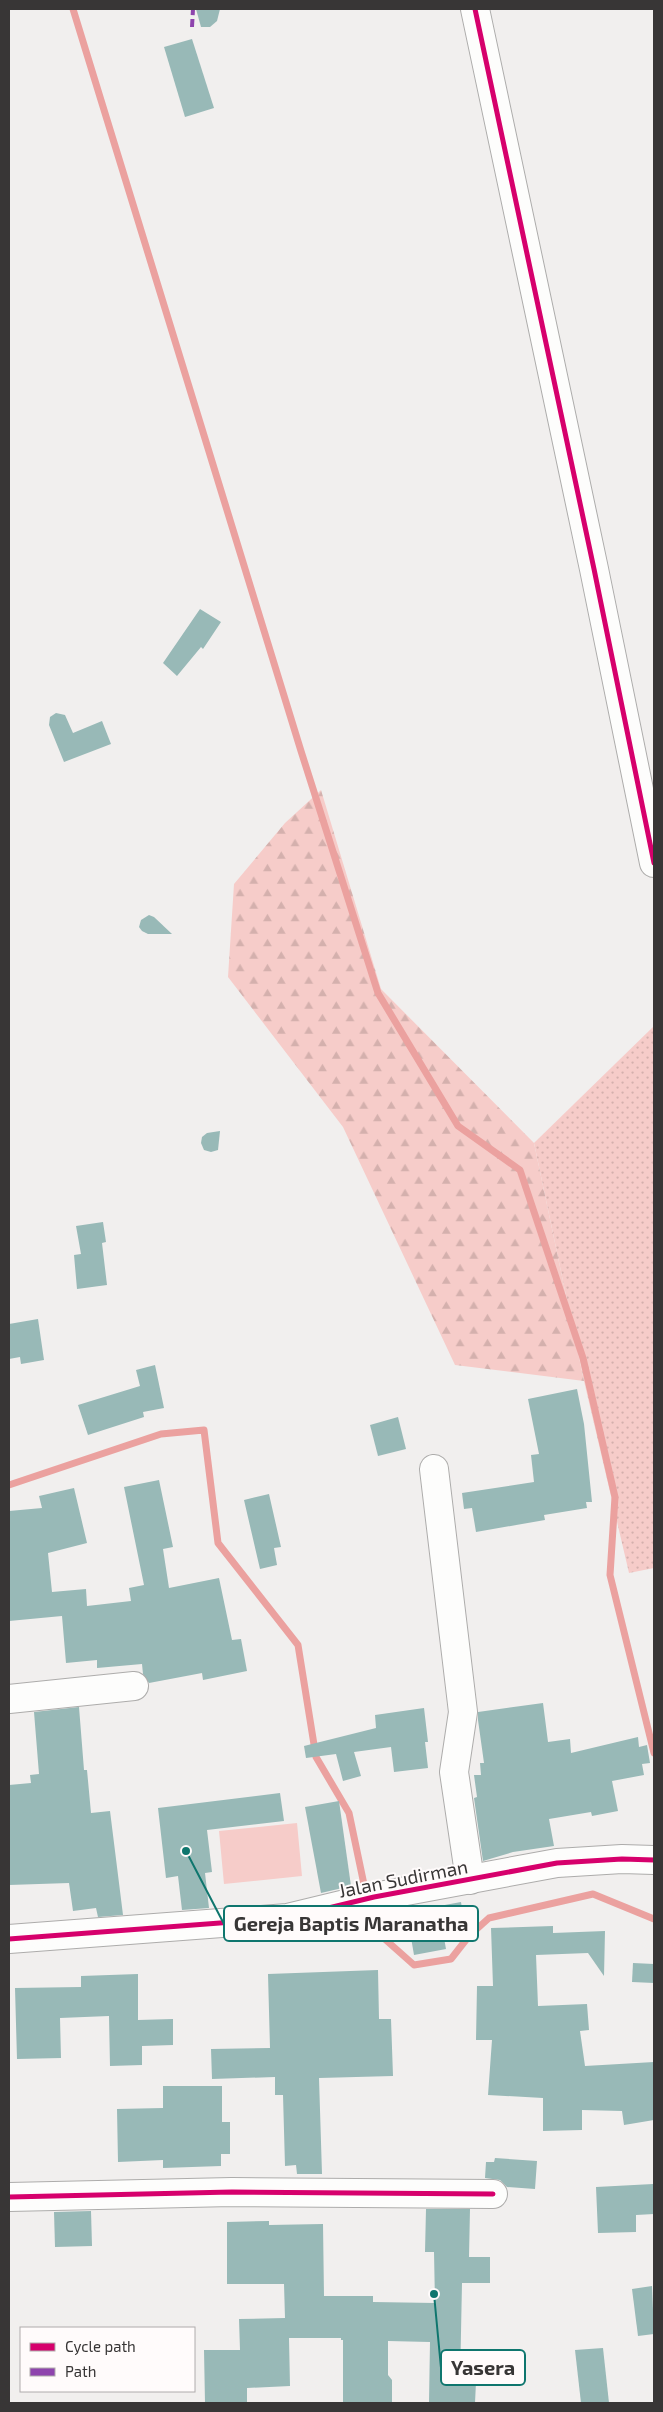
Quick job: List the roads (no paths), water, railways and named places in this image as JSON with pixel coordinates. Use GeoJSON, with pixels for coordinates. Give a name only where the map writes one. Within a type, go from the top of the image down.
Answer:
{"type":"FeatureCollection","features":[{"type":"Feature","properties":{"kind":"street"},"geometry":{"type":"LineString","coordinates":[[475,9],[594,569],[654,863]]}},
{"type":"Feature","properties":{"kind":"street"},"geometry":{"type":"LineString","coordinates":[[434,1469],[462,1712],[454,1772],[470,1880]]}},
{"type":"Feature","properties":{"kind":"street"},"geometry":{"type":"LineString","coordinates":[[9,1699],[134,1686]]}},
{"type":"Feature","properties":{"kind":"street","name":"Jalan Sudirman"},"geometry":{"type":"LineString","coordinates":[[9,1939],[287,1918],[365,1900],[558,1863],[622,1859],[654,1860]]}},
{"type":"Feature","properties":{"kind":"street"},"geometry":{"type":"LineString","coordinates":[[9,2197],[232,2192],[493,2194]]}},
{"type":"Feature","properties":{"kind":"waterway"},"geometry":{"type":"LineString","coordinates":[[73,9],[301,751],[378,993],[458,1126],[520,1170],[583,1358],[615,1497],[610,1575],[654,1753]]}},
{"type":"Feature","properties":{"kind":"waterway"},"geometry":{"type":"LineString","coordinates":[[9,1485],[161,1434],[204,1430],[218,1543],[298,1645],[316,1757],[349,1813],[366,1894]]}},
{"type":"Feature","properties":{"kind":"waterway"},"geometry":{"type":"LineString","coordinates":[[367,1905],[369,1925],[414,1965],[451,1959],[469,1936],[489,1918],[593,1894],[654,1919]]}},
{"type":"Feature","properties":{"kind":"place","name":"Gereja Baptis Maranatha"},"geometry":{"type":"Point","coordinates":[186,1851]}},
{"type":"Feature","properties":{"kind":"place","name":"Yasera"},"geometry":{"type":"Point","coordinates":[434,2294]}}]}
